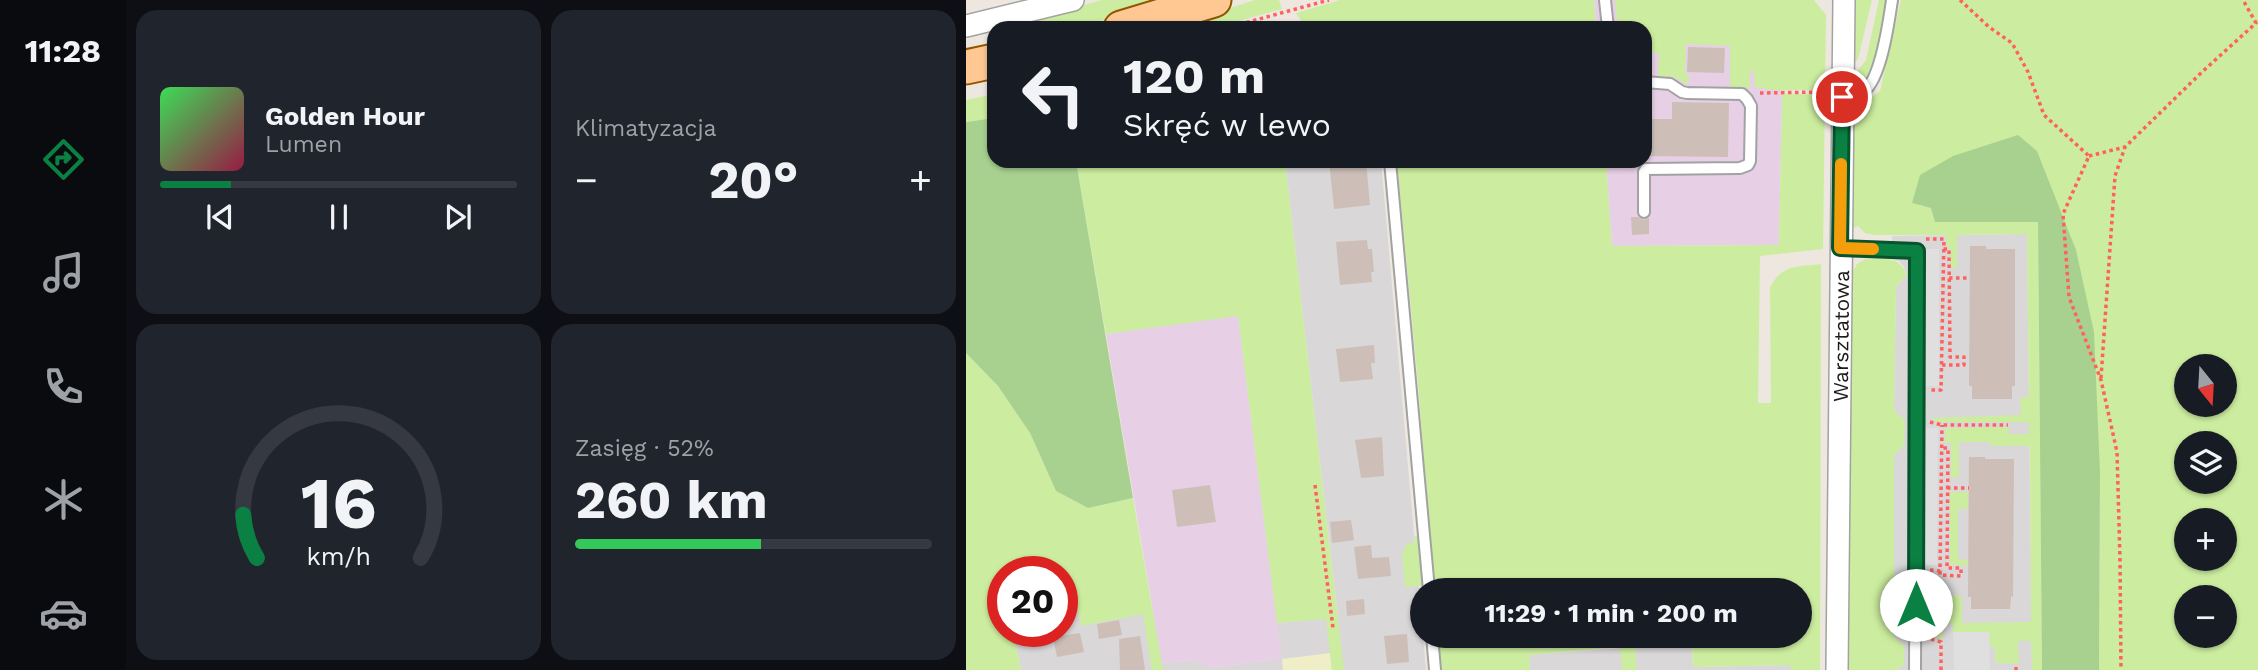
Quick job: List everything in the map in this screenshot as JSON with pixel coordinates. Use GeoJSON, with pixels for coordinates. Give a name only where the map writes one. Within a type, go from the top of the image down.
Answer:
{"type":"FeatureCollection","features":[{"type":"Feature","properties":{"kind":"main road"},"geometry":{"type":"LineString","coordinates":[[1144,21],[1214,0]]}},
{"type":"Feature","properties":{"kind":"main road"},"geometry":{"type":"LineString","coordinates":[[966,67],[987,62]]}},
{"type":"Feature","properties":{"kind":"street"},"geometry":{"type":"LineString","coordinates":[[966,26],[1073,0]]}},
{"type":"Feature","properties":{"kind":"street","name":"Warsztatowa"},"geometry":{"type":"LineString","coordinates":[[1837,670],[1840,248],[1835,95],[1844,0]]}},
{"type":"Feature","properties":{"kind":"lane"},"geometry":{"type":"LineString","coordinates":[[1605,0],[1607,21]]}},
{"type":"Feature","properties":{"kind":"lane"},"geometry":{"type":"LineString","coordinates":[[1835,95],[1860,93],[1871,85],[1892,0]]}},
{"type":"Feature","properties":{"kind":"lane"},"geometry":{"type":"LineString","coordinates":[[1644,212],[1646,169],[1740,168],[1748,165],[1750,161],[1751,106],[1742,94],[1687,93],[1670,84],[1652,83]]}},
{"type":"Feature","properties":{"kind":"lane"},"geometry":{"type":"LineString","coordinates":[[1391,168],[1428,578]]}},
{"type":"Feature","properties":{"kind":"lane"},"geometry":{"type":"LineString","coordinates":[[1840,248],[1917,251],[1915,670]]}},
{"type":"Feature","properties":{"kind":"lane"},"geometry":{"type":"LineString","coordinates":[[1433,648],[1435,670]]}},
{"type":"Feature","properties":{"kind":"path"},"geometry":{"type":"LineString","coordinates":[[1252,21],[1329,0]]}},
{"type":"Feature","properties":{"kind":"path"},"geometry":{"type":"LineString","coordinates":[[1959,0],[2012,43],[2028,72],[2043,115],[2089,156]]}},
{"type":"Feature","properties":{"kind":"path"},"geometry":{"type":"LineString","coordinates":[[2101,380],[2115,177],[2126,147],[2202,72],[2257,23],[2243,0]]}},
{"type":"Feature","properties":{"kind":"path"},"geometry":{"type":"LineString","coordinates":[[1742,94],[1835,95]]}},
{"type":"Feature","properties":{"kind":"path"},"geometry":{"type":"LineString","coordinates":[[2089,156],[2126,147]]}},
{"type":"Feature","properties":{"kind":"path"},"geometry":{"type":"LineString","coordinates":[[2089,156],[2063,214],[2068,297],[2101,380],[2117,452],[2121,670]]}},
{"type":"Feature","properties":{"kind":"path"},"geometry":{"type":"LineString","coordinates":[[1942,365],[1964,365],[1964,357],[1950,357],[1949,249],[1943,249]]}},
{"type":"Feature","properties":{"kind":"path"},"geometry":{"type":"LineString","coordinates":[[1949,278],[1970,278]]}},
{"type":"Feature","properties":{"kind":"path"},"geometry":{"type":"LineString","coordinates":[[1941,448],[1948,448],[1947,568],[1961,568],[1961,576],[1940,575],[1941,448],[1942,425]]}},
{"type":"Feature","properties":{"kind":"path"},"geometry":{"type":"LineString","coordinates":[[1315,485],[1333,628]]}},
{"type":"Feature","properties":{"kind":"path"},"geometry":{"type":"LineString","coordinates":[[1947,488],[1969,488]]}},
{"type":"Feature","properties":{"kind":"path"},"geometry":{"type":"LineString","coordinates":[[1927,579],[1927,570],[1940,571]]}},
{"type":"Feature","properties":{"kind":"path"},"geometry":{"type":"LineString","coordinates":[[1927,637],[1941,642],[1941,670]]}},
{"type":"Feature","properties":{"kind":"shaded area"},"geometry":{"type":"Polygon","coordinates":[[[1594,0],[1784,0],[1779,245],[1612,246],[1606,168],[1652,168],[1652,21],[1596,21],[1594,0]]]}},
{"type":"Feature","properties":{"kind":"shaded area"},"geometry":{"type":"Polygon","coordinates":[[[1286,168],[1382,168],[1418,578],[1410,578],[1410,648],[1424,648],[1426,670],[1021,670],[1016,647],[1078,647],[1078,590],[1153,611],[1163,664],[1192,660],[1213,668],[1281,659],[1277,623],[1338,617],[1286,168]]]}},
{"type":"Feature","properties":{"kind":"shaded area"},"geometry":{"type":"Polygon","coordinates":[[[2027,234],[2032,670],[1897,670],[1904,664],[1904,646],[1894,637],[1894,455],[1904,445],[1894,410],[1896,286],[1907,275],[1899,261],[1892,259],[1892,236],[2027,234]]]}},
{"type":"Feature","properties":{"kind":"shaded area"},"geometry":{"type":"Polygon","coordinates":[[[1925,249],[1939,249],[1939,386],[1924,386],[1925,249]]]}},
{"type":"Feature","properties":{"kind":"shaded area"},"geometry":{"type":"Polygon","coordinates":[[[1238,315],[1282,659],[1212,668],[1192,660],[1162,664],[1106,334],[1238,315]]]}},
{"type":"Feature","properties":{"kind":"shaded area"},"geometry":{"type":"Polygon","coordinates":[[[1923,428],[1938,428],[1937,565],[1923,565],[1923,428]]]}},
{"type":"Feature","properties":{"kind":"shaded area"},"geometry":{"type":"Polygon","coordinates":[[[1953,632],[1989,632],[1990,670],[1954,670],[1953,632]]]}},
{"type":"Feature","properties":{"kind":"shaded area"},"geometry":{"type":"Polygon","coordinates":[[[1624,648],[1692,648],[1693,667],[1791,665],[1791,670],[1530,670],[1529,655],[1624,648]]]}},
{"type":"Feature","properties":{"kind":"green space"},"geometry":{"type":"Polygon","coordinates":[[[1102,0],[1175,0],[1100,21],[1025,21],[1102,0]]]}},
{"type":"Feature","properties":{"kind":"green space"},"geometry":{"type":"Polygon","coordinates":[[[1255,0],[1279,0],[1282,9],[1238,21],[1189,21],[1255,0]]]}},
{"type":"Feature","properties":{"kind":"green space"},"geometry":{"type":"Polygon","coordinates":[[[1340,0],[1594,0],[1596,21],[1301,21],[1296,13],[1340,0]]]}},
{"type":"Feature","properties":{"kind":"green space"},"geometry":{"type":"Polygon","coordinates":[[[1615,0],[1814,0],[1826,15],[1825,90],[1755,88],[1754,71],[1750,71],[1750,88],[1730,88],[1730,46],[1686,44],[1685,74],[1689,74],[1688,85],[1674,77],[1658,76],[1659,53],[1652,52],[1652,21],[1617,21],[1615,0]]]}},
{"type":"Feature","properties":{"kind":"green space"},"geometry":{"type":"Polygon","coordinates":[[[1855,0],[1872,0],[1858,59],[1854,64],[1855,0]]]}},
{"type":"Feature","properties":{"kind":"green space"},"geometry":{"type":"Polygon","coordinates":[[[1879,0],[1886,0],[1872,67],[1863,82],[1853,86],[1853,77],[1866,60],[1879,0]]]}},
{"type":"Feature","properties":{"kind":"green space"},"geometry":{"type":"Polygon","coordinates":[[[1901,0],[2258,0],[2258,670],[2099,670],[2100,472],[2037,151],[1912,203],[1932,208],[1935,222],[2038,222],[2042,670],[2032,670],[2031,641],[2018,641],[2019,664],[1995,663],[1995,647],[1990,647],[1989,632],[1953,632],[1953,623],[1943,624],[1943,639],[1934,637],[1931,633],[1930,620],[1941,620],[1941,611],[1949,610],[1949,595],[1962,596],[1962,623],[2031,622],[2030,446],[1990,446],[1990,442],[1959,442],[1959,477],[1951,478],[1951,443],[1945,443],[1945,428],[2009,427],[2009,434],[2029,434],[2029,422],[1937,422],[1932,418],[2021,415],[2020,398],[2029,397],[2027,234],[1957,235],[1957,268],[1951,268],[1950,247],[1946,246],[1946,235],[1874,235],[1865,233],[1858,226],[1851,229],[1852,111],[1880,91],[1901,0]]]}},
{"type":"Feature","properties":{"kind":"green space"},"geometry":{"type":"Polygon","coordinates":[[[1782,94],[1825,94],[1823,249],[1760,256],[1758,403],[1771,403],[1770,288],[1779,275],[1791,268],[1821,264],[1820,670],[1791,670],[1790,665],[1693,667],[1692,648],[1812,648],[1812,578],[1433,578],[1398,168],[1606,168],[1612,246],[1779,245],[1782,94]]]}},
{"type":"Feature","properties":{"kind":"green space"},"geometry":{"type":"Polygon","coordinates":[[[987,96],[987,119],[966,122],[966,100],[987,96]]]}},
{"type":"Feature","properties":{"kind":"green space"},"geometry":{"type":"Polygon","coordinates":[[[987,119],[987,168],[1077,168],[1133,498],[1088,508],[1056,491],[1030,433],[998,386],[966,353],[966,122],[987,119]]]}},
{"type":"Feature","properties":{"kind":"green space"},"geometry":{"type":"Polygon","coordinates":[[[2018,135],[2037,151],[2076,250],[2094,332],[2100,472],[2099,670],[2042,670],[2038,222],[1935,222],[1931,208],[1912,203],[1920,175],[1953,156],[2018,135]]]}},
{"type":"Feature","properties":{"kind":"green space"},"geometry":{"type":"Polygon","coordinates":[[[1077,168],[1286,168],[1344,670],[1332,670],[1326,619],[1277,623],[1238,316],[1106,334],[1077,168]]]}},
{"type":"Feature","properties":{"kind":"green space"},"geometry":{"type":"Polygon","coordinates":[[[1865,259],[1895,261],[1907,275],[1896,286],[1894,410],[1905,421],[1904,445],[1894,455],[1894,637],[1904,646],[1904,664],[1897,670],[1849,670],[1850,276],[1857,264],[1865,259]]]}},
{"type":"Feature","properties":{"kind":"green space"},"geometry":{"type":"Polygon","coordinates":[[[966,353],[998,386],[1030,433],[1056,491],[1088,508],[1133,498],[1163,670],[1152,670],[1143,614],[1081,626],[1078,611],[1078,556],[987,556],[987,647],[1016,647],[1021,670],[966,670],[966,353]]]}},
{"type":"Feature","properties":{"kind":"green space"},"geometry":{"type":"Polygon","coordinates":[[[1950,492],[1969,492],[1968,509],[1958,509],[1958,559],[1968,560],[1968,565],[1950,565],[1950,492]]]}},
{"type":"Feature","properties":{"kind":"green space"},"geometry":{"type":"Polygon","coordinates":[[[1414,536],[1420,536],[1424,578],[1410,578],[1410,586],[1405,587],[1402,555],[1406,545],[1415,541],[1414,536]]]}},
{"type":"Feature","properties":{"kind":"green space"},"geometry":{"type":"Polygon","coordinates":[[[1439,648],[1609,648],[1529,655],[1530,670],[1441,670],[1439,648]]]}},
{"type":"Feature","properties":{"kind":"green space"},"geometry":{"type":"Polygon","coordinates":[[[1620,648],[1635,648],[1637,670],[1622,670],[1620,648]]]}},
{"type":"Feature","properties":{"kind":"green space"},"geometry":{"type":"Polygon","coordinates":[[[1330,653],[1332,670],[1283,670],[1282,659],[1330,653]]]}},
{"type":"Feature","properties":{"kind":"building"},"geometry":{"type":"Polygon","coordinates":[[[1688,47],[1725,48],[1724,73],[1687,72],[1688,47]]]}},
{"type":"Feature","properties":{"kind":"building"},"geometry":{"type":"Polygon","coordinates":[[[1672,102],[1729,103],[1728,157],[1652,156],[1652,119],[1672,119],[1672,102]]]}},
{"type":"Feature","properties":{"kind":"building"},"geometry":{"type":"Polygon","coordinates":[[[1330,168],[1367,168],[1370,205],[1334,209],[1330,168]]]}},
{"type":"Feature","properties":{"kind":"building"},"geometry":{"type":"Polygon","coordinates":[[[1631,217],[1643,220],[1649,218],[1649,234],[1632,235],[1631,217]]]}},
{"type":"Feature","properties":{"kind":"building"},"geometry":{"type":"Polygon","coordinates":[[[1367,240],[1368,249],[1372,249],[1372,282],[1340,285],[1336,242],[1367,240]]]}},
{"type":"Feature","properties":{"kind":"building"},"geometry":{"type":"Polygon","coordinates":[[[1970,246],[2015,249],[2015,386],[2012,386],[2012,399],[1972,399],[1972,386],[1969,386],[1970,246]]]}},
{"type":"Feature","properties":{"kind":"building"},"geometry":{"type":"Polygon","coordinates":[[[1374,345],[1375,363],[1371,363],[1373,379],[1340,382],[1336,349],[1374,345]]]}},
{"type":"Feature","properties":{"kind":"building"},"geometry":{"type":"Polygon","coordinates":[[[1382,437],[1384,476],[1361,478],[1355,440],[1382,437]]]}},
{"type":"Feature","properties":{"kind":"building"},"geometry":{"type":"Polygon","coordinates":[[[1969,457],[2014,459],[2013,597],[2011,596],[2010,609],[1971,609],[1971,597],[1968,597],[1969,457]]]}},
{"type":"Feature","properties":{"kind":"building"},"geometry":{"type":"Polygon","coordinates":[[[1210,485],[1216,522],[1177,527],[1172,490],[1210,485]]]}},
{"type":"Feature","properties":{"kind":"building"},"geometry":{"type":"Polygon","coordinates":[[[1351,520],[1354,540],[1332,543],[1330,522],[1351,520]]]}},
{"type":"Feature","properties":{"kind":"building"},"geometry":{"type":"Polygon","coordinates":[[[1371,545],[1372,558],[1389,557],[1391,576],[1358,579],[1354,547],[1371,545]]]}},
{"type":"Feature","properties":{"kind":"building"},"geometry":{"type":"Polygon","coordinates":[[[1364,599],[1365,614],[1347,616],[1346,601],[1364,599]]]}},
{"type":"Feature","properties":{"kind":"building"},"geometry":{"type":"Polygon","coordinates":[[[1119,620],[1122,635],[1099,639],[1097,624],[1119,620]]]}},
{"type":"Feature","properties":{"kind":"building"},"geometry":{"type":"Polygon","coordinates":[[[1078,633],[1084,652],[1057,657],[1055,647],[1078,647],[1078,633]]]}},
{"type":"Feature","properties":{"kind":"building"},"geometry":{"type":"Polygon","coordinates":[[[1407,634],[1409,662],[1387,664],[1384,636],[1407,634]]]}},
{"type":"Feature","properties":{"kind":"building"},"geometry":{"type":"Polygon","coordinates":[[[1140,636],[1145,670],[1120,670],[1119,639],[1140,636]]]}},
{"type":"Feature","properties":{"kind":"slow traffic"},"geometry":{"type":"LineString","coordinates":[[1841,164],[1840,248],[1873,249]]}},
{"type":"Feature","properties":{"kind":"route"},"geometry":{"type":"LineString","coordinates":[[1842,97],[1840,248],[1917,251],[1916,605]]}}]}
